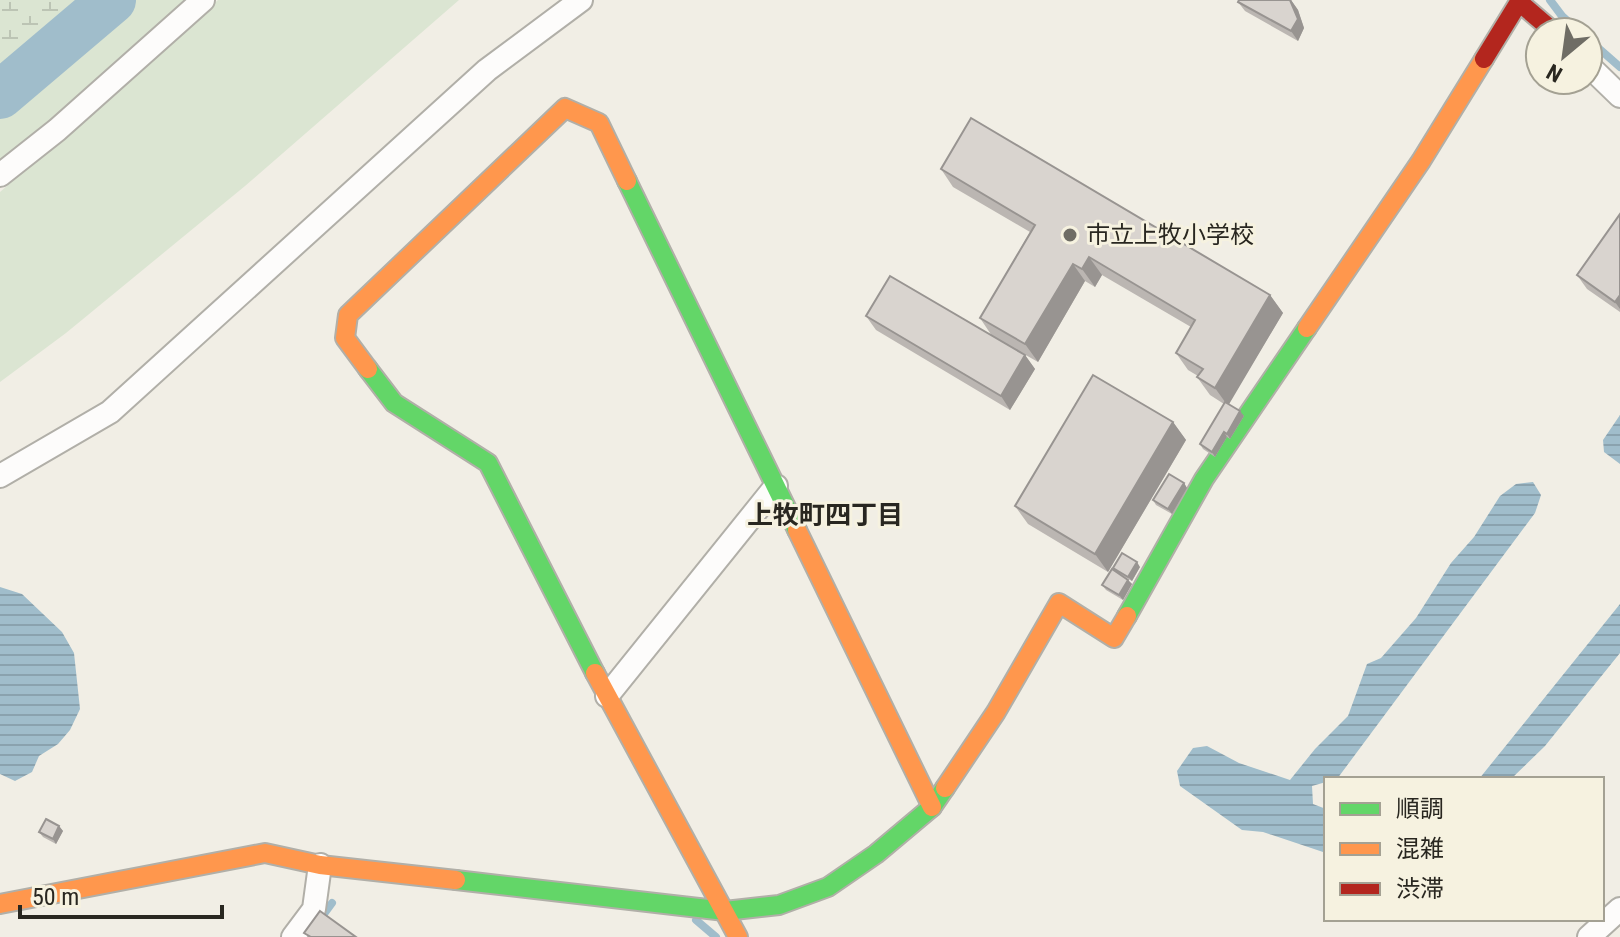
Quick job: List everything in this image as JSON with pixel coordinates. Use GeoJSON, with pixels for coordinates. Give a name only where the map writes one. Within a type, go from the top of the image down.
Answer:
{"type":"FeatureCollection","features":[{"type":"Feature","properties":{"kind":"street"},"geometry":{"type":"LineString","coordinates":[[0,175],[57,130],[203,0]]}},
{"type":"Feature","properties":{"kind":"street"},"geometry":{"type":"LineString","coordinates":[[0,476],[110,412],[487,70],[581,0]]}},
{"type":"Feature","properties":{"kind":"street"},"geometry":{"type":"LineString","coordinates":[[0,904],[265,853],[320,865],[725,911],[779,905],[828,887],[876,854],[932,807],[996,712],[1059,603],[1114,638],[1204,479],[1421,161],[1519,2],[1535,16]]}},
{"type":"Feature","properties":{"kind":"street"},"geometry":{"type":"LineString","coordinates":[[1604,80],[1620,96]]}},
{"type":"Feature","properties":{"kind":"street"},"geometry":{"type":"LineString","coordinates":[[738,937],[607,696],[488,463],[394,403],[345,338],[348,315],[565,108],[599,123],[932,807]]}},
{"type":"Feature","properties":{"kind":"street"},"geometry":{"type":"LineString","coordinates":[[607,696],[776,486]]}},
{"type":"Feature","properties":{"kind":"street"},"geometry":{"type":"LineString","coordinates":[[293,937],[314,909],[320,865]]}},
{"type":"Feature","properties":{"kind":"street"},"geometry":{"type":"LineString","coordinates":[[1589,937],[1620,909]]}},
{"type":"Feature","properties":{"kind":"green space"},"geometry":{"type":"Polygon","coordinates":[[[0,0],[85,0],[0,72],[0,0]]]}},
{"type":"Feature","properties":{"kind":"green space"},"geometry":{"type":"Polygon","coordinates":[[[130,0],[189,0],[0,163],[0,109],[130,0]]]}},
{"type":"Feature","properties":{"kind":"green space"},"geometry":{"type":"Polygon","coordinates":[[[218,0],[459,0],[245,186],[66,333],[0,382],[0,192],[218,0]]]}},
{"type":"Feature","properties":{"kind":"water"},"geometry":{"type":"Polygon","coordinates":[[[1620,415],[1620,464],[1604,452],[1603,440],[1620,415]]]}},
{"type":"Feature","properties":{"kind":"water"},"geometry":{"type":"Polygon","coordinates":[[[1533,482],[1541,495],[1535,513],[1338,777],[1324,777],[1324,783],[1312,786],[1313,804],[1324,808],[1324,852],[1263,832],[1242,830],[1180,786],[1177,771],[1193,748],[1207,746],[1239,763],[1290,780],[1348,716],[1367,664],[1381,658],[1416,618],[1500,496],[1516,484],[1533,482]]]}},
{"type":"Feature","properties":{"kind":"water"},"geometry":{"type":"Polygon","coordinates":[[[0,587],[22,594],[62,632],[74,653],[80,709],[70,730],[58,744],[39,756],[32,772],[15,781],[0,774],[0,587]]]}},
{"type":"Feature","properties":{"kind":"water"},"geometry":{"type":"Polygon","coordinates":[[[1620,604],[1620,653],[1545,746],[1513,777],[1481,777],[1620,604]]]}},
{"type":"Feature","properties":{"kind":"building"},"geometry":{"type":"Polygon","coordinates":[[[1239,0],[1290,0],[1298,19],[1291,31],[1239,0]]]}},
{"type":"Feature","properties":{"kind":"building"},"geometry":{"type":"Polygon","coordinates":[[[971,118],[1270,295],[1215,388],[1197,377],[1203,369],[1176,353],[1195,320],[1089,257],[1082,269],[1073,264],[1025,344],[980,318],[1035,225],[941,169],[971,118]]]}},
{"type":"Feature","properties":{"kind":"building"},"geometry":{"type":"Polygon","coordinates":[[[1620,214],[1620,295],[1615,302],[1577,275],[1620,214]]]}},
{"type":"Feature","properties":{"kind":"building"},"geometry":{"type":"Polygon","coordinates":[[[890,276],[1025,355],[1001,396],[866,316],[890,276]]]}},
{"type":"Feature","properties":{"kind":"building"},"geometry":{"type":"Polygon","coordinates":[[[1093,375],[1173,422],[1095,554],[1015,506],[1093,375]]]}},
{"type":"Feature","properties":{"kind":"building"},"geometry":{"type":"Polygon","coordinates":[[[1225,402],[1240,411],[1212,452],[1200,444],[1225,402]]]}},
{"type":"Feature","properties":{"kind":"building"},"geometry":{"type":"Polygon","coordinates":[[[1169,474],[1184,483],[1168,509],[1153,500],[1169,474]]]}},
{"type":"Feature","properties":{"kind":"building"},"geometry":{"type":"Polygon","coordinates":[[[1122,553],[1137,562],[1128,577],[1113,568],[1122,553]]]}},
{"type":"Feature","properties":{"kind":"building"},"geometry":{"type":"Polygon","coordinates":[[[1112,569],[1128,580],[1119,595],[1102,585],[1112,569]]]}},
{"type":"Feature","properties":{"kind":"building"},"geometry":{"type":"Polygon","coordinates":[[[46,819],[59,826],[53,839],[39,832],[46,819]]]}},
{"type":"Feature","properties":{"kind":"building"},"geometry":{"type":"Polygon","coordinates":[[[320,911],[356,937],[311,937],[304,933],[320,911]]]}},
{"type":"Feature","properties":{"kind":"waterway"},"geometry":{"type":"LineString","coordinates":[[0,95],[112,0]]}},
{"type":"Feature","properties":{"kind":"waterway"},"geometry":{"type":"LineString","coordinates":[[1550,0],[1562,16]]}},
{"type":"Feature","properties":{"kind":"waterway"},"geometry":{"type":"LineString","coordinates":[[1604,53],[1620,67]]}},
{"type":"Feature","properties":{"kind":"waterway"},"geometry":{"type":"LineString","coordinates":[[307,937],[332,903]]}},
{"type":"Feature","properties":{"kind":"waterway"},"geometry":{"type":"LineString","coordinates":[[696,920],[716,937]]}},
{"type":"Feature","properties":{"kind":"traffic: fast"},"geometry":{"type":"LineString","coordinates":[[627,181],[797,530]]}},
{"type":"Feature","properties":{"kind":"traffic: fast"},"geometry":{"type":"LineString","coordinates":[[1127,616],[1204,479],[1307,328]]}},
{"type":"Feature","properties":{"kind":"traffic: fast"},"geometry":{"type":"LineString","coordinates":[[368,369],[394,403],[488,463],[595,673]]}},
{"type":"Feature","properties":{"kind":"traffic: fast"},"geometry":{"type":"LineString","coordinates":[[456,880],[725,911],[779,905],[828,887],[876,854],[932,807],[945,788]]}},
{"type":"Feature","properties":{"kind":"traffic: slow"},"geometry":{"type":"LineString","coordinates":[[1307,328],[1421,161],[1484,59]]}},
{"type":"Feature","properties":{"kind":"traffic: slow"},"geometry":{"type":"LineString","coordinates":[[368,369],[345,338],[348,315],[565,108],[599,123],[627,181]]}},
{"type":"Feature","properties":{"kind":"traffic: slow"},"geometry":{"type":"LineString","coordinates":[[797,530],[932,807]]}},
{"type":"Feature","properties":{"kind":"traffic: slow"},"geometry":{"type":"LineString","coordinates":[[945,788],[996,712],[1059,603],[1114,638],[1127,616]]}},
{"type":"Feature","properties":{"kind":"traffic: slow"},"geometry":{"type":"LineString","coordinates":[[595,673],[738,937]]}},
{"type":"Feature","properties":{"kind":"traffic: slow"},"geometry":{"type":"LineString","coordinates":[[0,904],[265,853],[320,865],[456,880]]}},
{"type":"Feature","properties":{"kind":"traffic: jam"},"geometry":{"type":"LineString","coordinates":[[1484,59],[1519,2],[1535,16]]}},
{"type":"Feature","properties":{"kind":"place","name":"市立上牧小学校"},"geometry":{"type":"Point","coordinates":[1070,235]}},
{"type":"Feature","properties":{"kind":"district","name":"上牧町四丁目"},"geometry":{"type":"Point","coordinates":[825,515]}}]}
